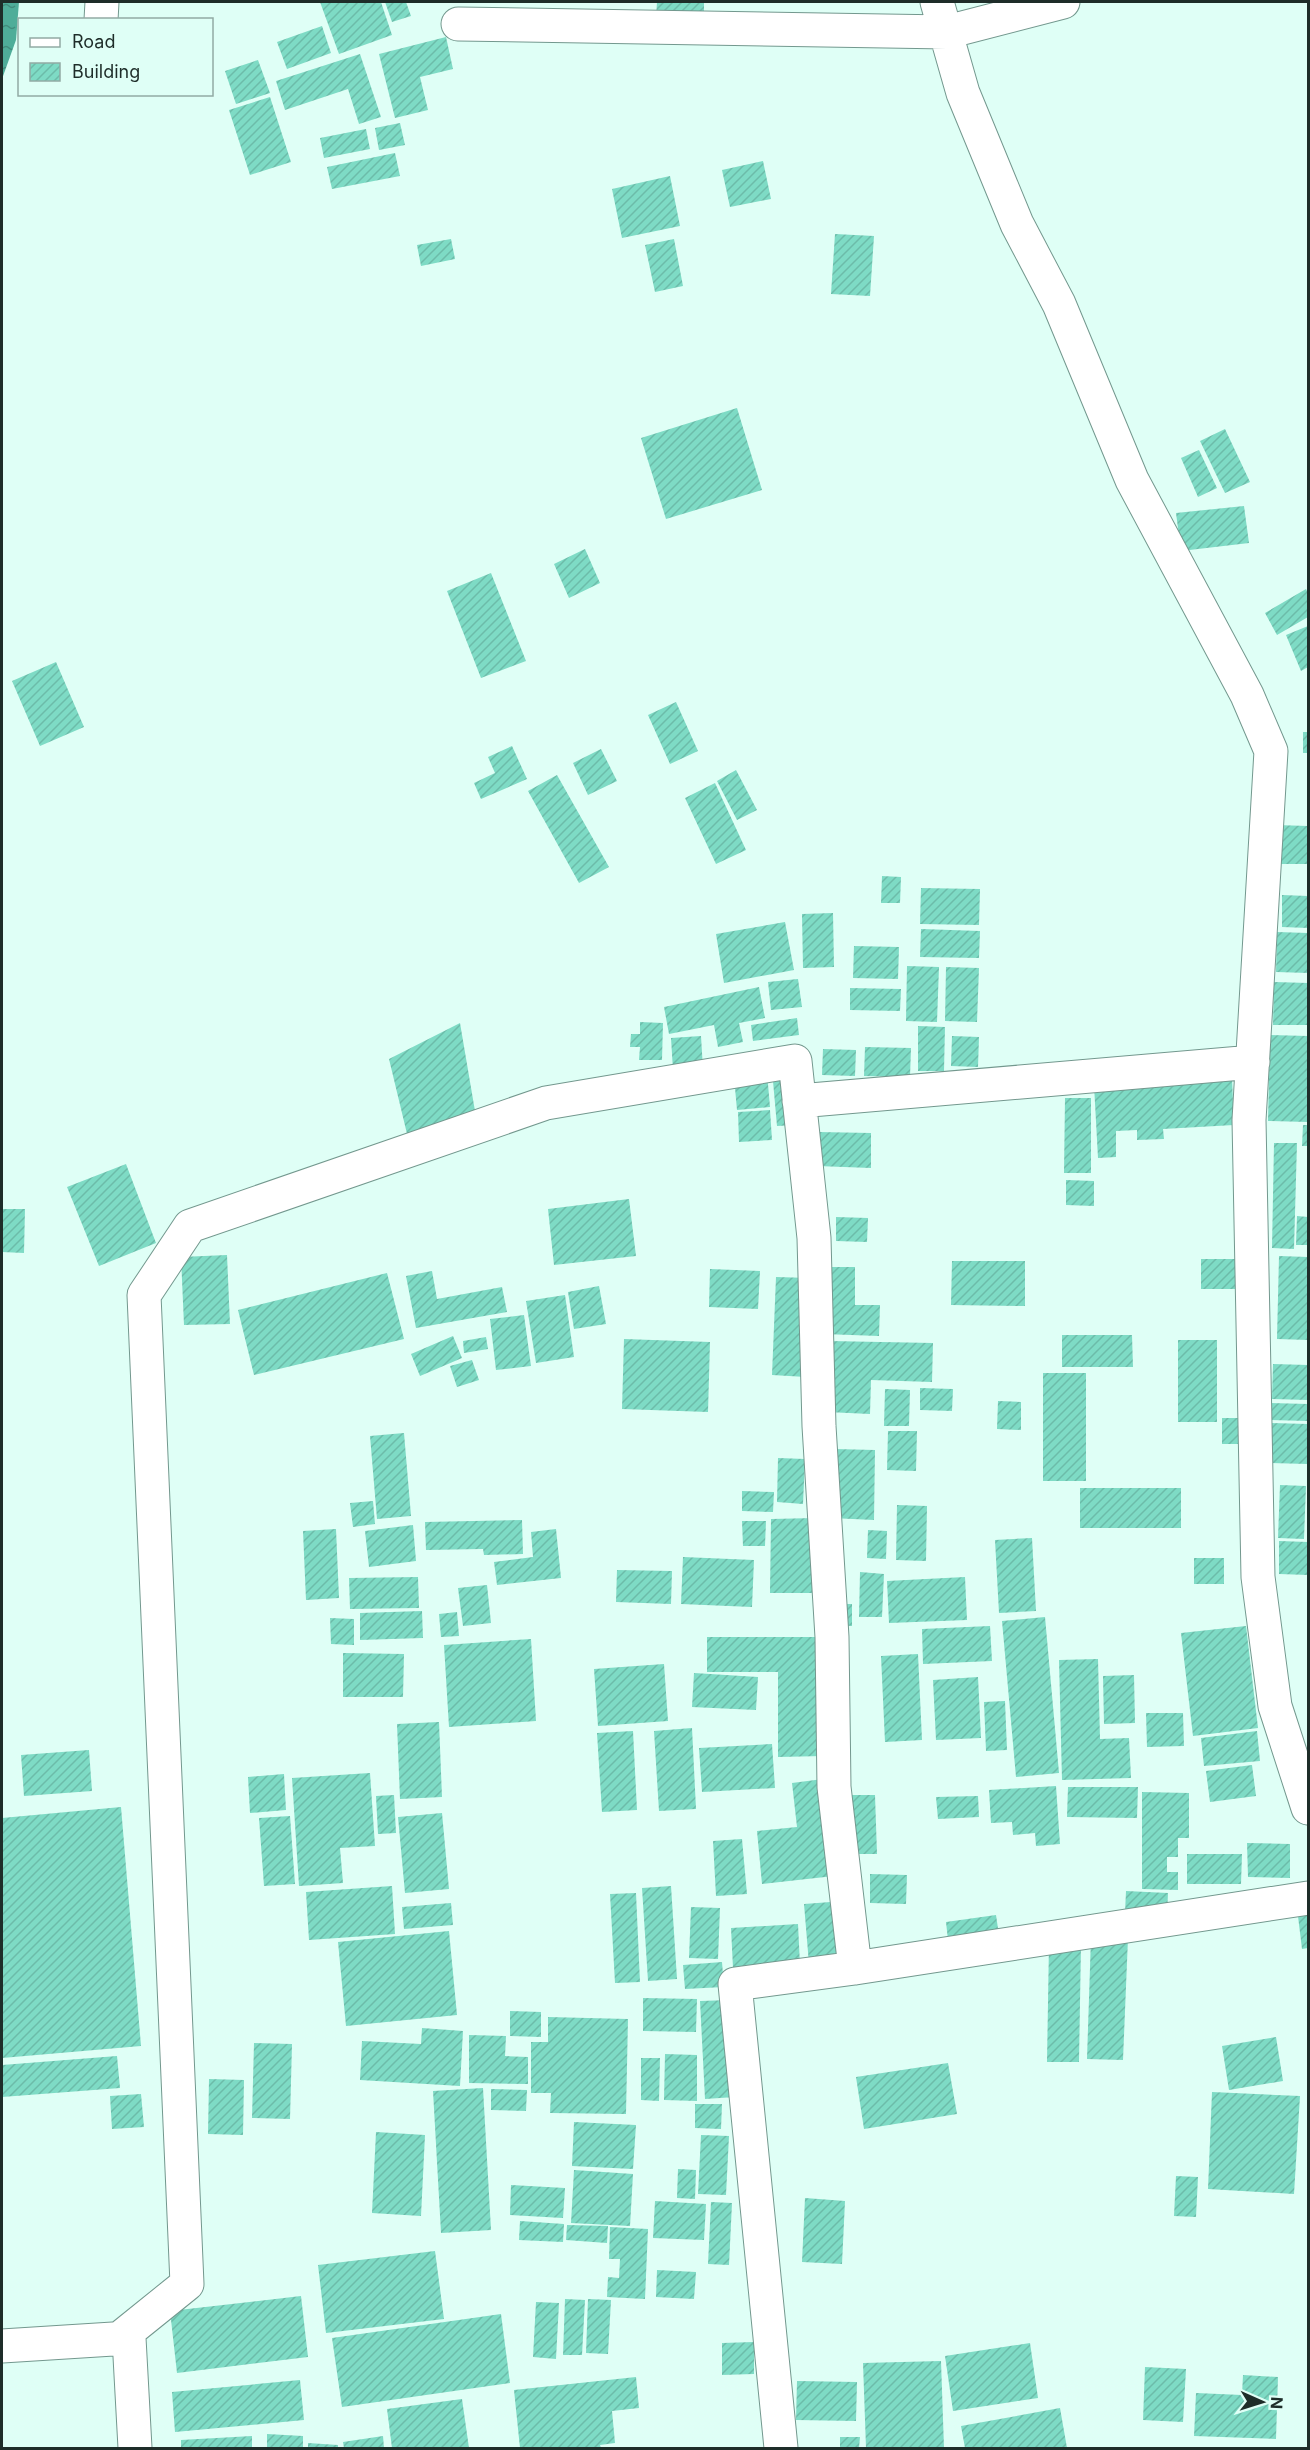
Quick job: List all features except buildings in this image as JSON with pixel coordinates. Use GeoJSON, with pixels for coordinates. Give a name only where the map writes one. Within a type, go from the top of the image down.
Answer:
{"type":"FeatureCollection","features":[{"type":"Feature","properties":{"kind":"street"},"geometry":{"type":"LineString","coordinates":[[100,18],[102,2]]}},
{"type":"Feature","properties":{"kind":"street"},"geometry":{"type":"LineString","coordinates":[[937,2],[968,104],[1017,225],[1059,304],[1132,480],[1247,695],[1271,751],[1249,1120],[1258,1577],[1275,1706],[1308,1808]]}},
{"type":"Feature","properties":{"kind":"street"},"geometry":{"type":"LineString","coordinates":[[458,24],[570,14],[947,32],[1063,2]]}},
{"type":"Feature","properties":{"kind":"street"},"geometry":{"type":"LineString","coordinates":[[120,2338],[187,2284],[144,1295],[190,1226],[546,1103],[795,1061],[814,1238],[819,1426],[832,1637],[834,1787],[855,1968]]}},
{"type":"Feature","properties":{"kind":"street"},"geometry":{"type":"LineString","coordinates":[[799,1101],[1253,1062]]}},
{"type":"Feature","properties":{"kind":"street"},"geometry":{"type":"LineString","coordinates":[[781,2448],[735,1984],[855,1968],[1308,1898]]}},
{"type":"Feature","properties":{"kind":"street"},"geometry":{"type":"LineString","coordinates":[[2,2346],[129,2338],[135,2448]]}},
{"type":"Feature","properties":{"kind":"water"},"geometry":{"type":"Polygon","coordinates":[[[2,2],[19,2],[16,40],[2,79],[2,2]]]}}]}
